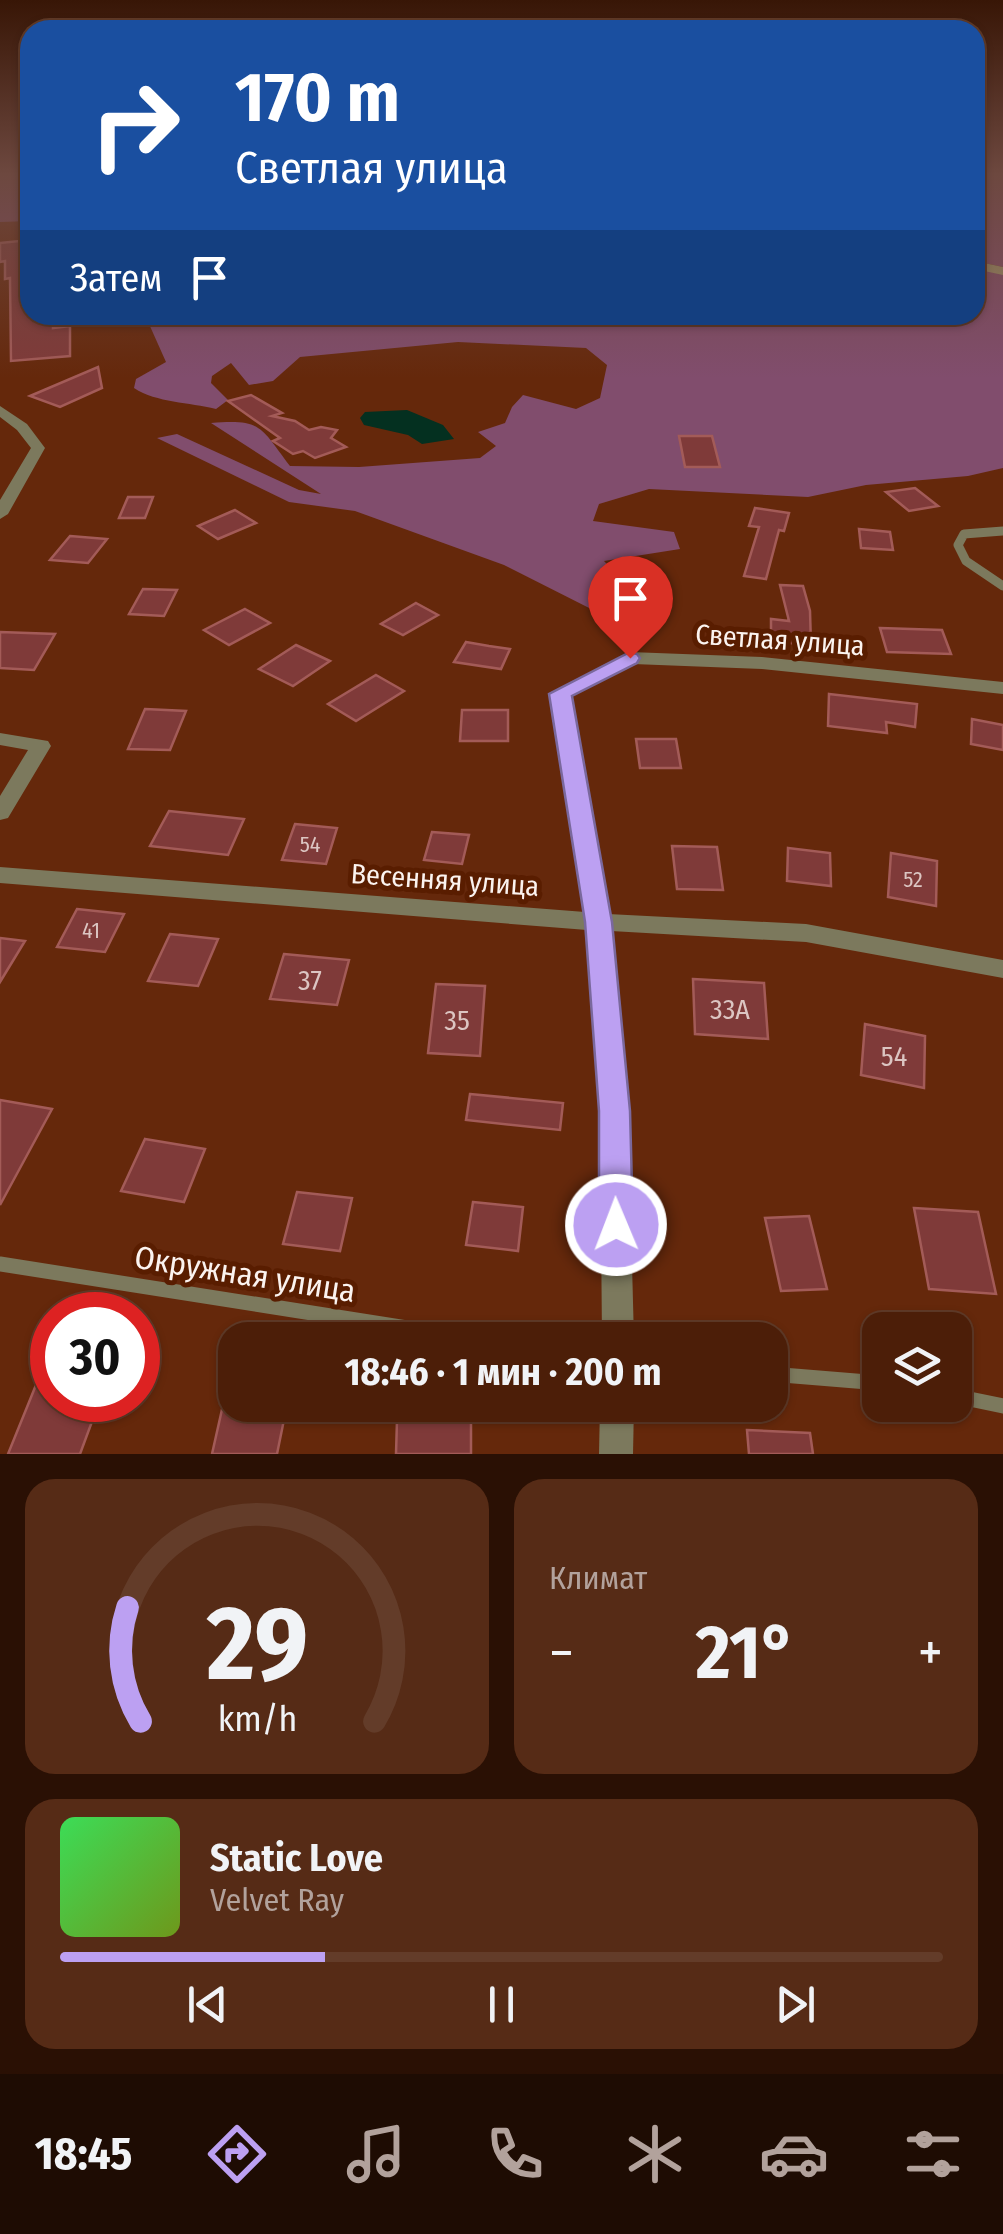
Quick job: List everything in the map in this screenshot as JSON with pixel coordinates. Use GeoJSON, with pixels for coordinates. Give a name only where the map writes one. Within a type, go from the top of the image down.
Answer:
{"type":"FeatureCollection","features":[{"type":"Feature","properties":{"kind":"street"},"geometry":{"type":"LineString","coordinates":[[0,410],[38,448],[0,514]]}},
{"type":"Feature","properties":{"kind":"street","name":"Светлая улица"},"geometry":{"type":"LineString","coordinates":[[598,922],[560,694],[630,658],[762,663],[1003,688]]}},
{"type":"Feature","properties":{"kind":"street"},"geometry":{"type":"LineString","coordinates":[[0,740],[41,746],[0,812]]}},
{"type":"Feature","properties":{"kind":"street","name":"Весенняя улица"},"geometry":{"type":"LineString","coordinates":[[0,875],[598,922],[806,933],[1003,969]]}},
{"type":"Feature","properties":{"kind":"street"},"geometry":{"type":"LineString","coordinates":[[598,922],[614,1111],[618,1322]]}},
{"type":"Feature","properties":{"kind":"street"},"geometry":{"type":"LineString","coordinates":[[616,1454],[617,1422]]}},
{"type":"Feature","properties":{"kind":"lane"},"geometry":{"type":"LineString","coordinates":[[1003,531],[964,534],[958,545],[966,561],[1003,586]]}},
{"type":"Feature","properties":{"kind":"lane","name":"Окружная улица"},"geometry":{"type":"LineString","coordinates":[[0,1264],[369,1322]]}},
{"type":"Feature","properties":{"kind":"lane"},"geometry":{"type":"LineString","coordinates":[[788,1375],[862,1382]]}},
{"type":"Feature","properties":{"kind":"lane"},"geometry":{"type":"LineString","coordinates":[[972,1400],[1003,1406]]}},
{"type":"Feature","properties":{"kind":"shaded area"},"geometry":{"type":"Polygon","coordinates":[[[985,242],[1003,242],[1003,267],[985,263],[985,242]]]}},
{"type":"Feature","properties":{"kind":"shaded area"},"geometry":{"type":"Polygon","coordinates":[[[985,270],[1003,274],[1003,468],[968,476],[866,485],[808,497],[649,489],[599,504],[593,521],[674,532],[680,549],[604,561],[649,609],[651,626],[603,615],[504,565],[355,511],[289,502],[157,438],[177,434],[299,490],[321,494],[211,423],[241,423],[259,428],[290,466],[359,467],[480,458],[496,446],[478,432],[505,423],[523,395],[576,409],[600,398],[607,365],[586,348],[458,342],[300,357],[273,381],[249,385],[231,363],[212,376],[211,383],[228,400],[216,409],[163,399],[134,388],[136,379],[166,362],[149,325],[985,325],[985,270]]]}},
{"type":"Feature","properties":{"kind":"shaded area"},"geometry":{"type":"Polygon","coordinates":[[[407,410],[443,425],[454,439],[422,444],[408,435],[364,425],[360,418],[365,412],[407,410]]]}},
{"type":"Feature","properties":{"kind":"building"},"geometry":{"type":"Polygon","coordinates":[[[19,242],[20,325],[70,326],[70,356],[11,361],[10,278],[5,279],[5,261],[0,262],[0,243],[19,242]]]}},
{"type":"Feature","properties":{"kind":"building"},"geometry":{"type":"Polygon","coordinates":[[[98,367],[102,388],[60,407],[30,396],[98,367]]]}},
{"type":"Feature","properties":{"kind":"building"},"geometry":{"type":"Polygon","coordinates":[[[251,395],[282,413],[272,416],[295,421],[309,430],[337,430],[331,438],[346,447],[315,458],[303,451],[293,454],[273,441],[280,438],[228,401],[251,395]]]}},
{"type":"Feature","properties":{"kind":"building"},"geometry":{"type":"Polygon","coordinates":[[[679,436],[712,436],[720,467],[685,467],[679,436]]]}},
{"type":"Feature","properties":{"kind":"building"},"geometry":{"type":"Polygon","coordinates":[[[915,488],[938,506],[909,511],[886,492],[915,488]]]}},
{"type":"Feature","properties":{"kind":"building"},"geometry":{"type":"Polygon","coordinates":[[[128,497],[153,497],[145,518],[119,518],[128,497]]]}},
{"type":"Feature","properties":{"kind":"building"},"geometry":{"type":"Polygon","coordinates":[[[755,508],[789,513],[784,531],[779,530],[766,579],[744,576],[759,527],[749,526],[755,508]]]}},
{"type":"Feature","properties":{"kind":"building"},"geometry":{"type":"Polygon","coordinates":[[[235,510],[256,523],[218,539],[198,526],[235,510]]]}},
{"type":"Feature","properties":{"kind":"building"},"geometry":{"type":"Polygon","coordinates":[[[859,529],[890,532],[893,550],[861,548],[859,529]]]}},
{"type":"Feature","properties":{"kind":"building"},"geometry":{"type":"Polygon","coordinates":[[[70,536],[107,539],[88,563],[50,560],[70,536]]]}},
{"type":"Feature","properties":{"kind":"building"},"geometry":{"type":"Polygon","coordinates":[[[780,585],[803,586],[810,611],[811,645],[771,641],[771,619],[789,621],[780,585]]]}},
{"type":"Feature","properties":{"kind":"building"},"geometry":{"type":"Polygon","coordinates":[[[143,589],[177,590],[164,616],[129,614],[143,589]]]}},
{"type":"Feature","properties":{"kind":"building"},"geometry":{"type":"Polygon","coordinates":[[[416,603],[438,615],[403,635],[381,624],[416,603]]]}},
{"type":"Feature","properties":{"kind":"building"},"geometry":{"type":"Polygon","coordinates":[[[245,609],[270,623],[229,645],[204,630],[245,609]]]}},
{"type":"Feature","properties":{"kind":"building"},"geometry":{"type":"Polygon","coordinates":[[[880,628],[942,630],[951,654],[887,652],[880,628]]]}},
{"type":"Feature","properties":{"kind":"building"},"geometry":{"type":"Polygon","coordinates":[[[0,632],[55,634],[34,670],[0,668],[0,632]]]}},
{"type":"Feature","properties":{"kind":"building"},"geometry":{"type":"Polygon","coordinates":[[[466,642],[510,649],[501,669],[454,662],[466,642]]]}},
{"type":"Feature","properties":{"kind":"building"},"geometry":{"type":"Polygon","coordinates":[[[296,645],[330,661],[293,686],[259,669],[296,645]]]}},
{"type":"Feature","properties":{"kind":"building"},"geometry":{"type":"Polygon","coordinates":[[[376,675],[404,691],[356,721],[328,704],[376,675]]]}},
{"type":"Feature","properties":{"kind":"building"},"geometry":{"type":"Polygon","coordinates":[[[829,694],[917,704],[915,727],[886,722],[887,733],[828,726],[829,694]]]}},
{"type":"Feature","properties":{"kind":"building"},"geometry":{"type":"Polygon","coordinates":[[[145,709],[186,711],[170,750],[128,749],[145,709]]]}},
{"type":"Feature","properties":{"kind":"building"},"geometry":{"type":"Polygon","coordinates":[[[462,710],[508,710],[508,741],[460,741],[462,710]]]}},
{"type":"Feature","properties":{"kind":"building"},"geometry":{"type":"Polygon","coordinates":[[[972,719],[1003,725],[1003,750],[971,744],[972,719]]]}},
{"type":"Feature","properties":{"kind":"building"},"geometry":{"type":"Polygon","coordinates":[[[636,739],[676,739],[681,768],[640,768],[636,739]]]}},
{"type":"Feature","properties":{"kind":"building"},"geometry":{"type":"Polygon","coordinates":[[[169,811],[244,819],[228,855],[150,846],[169,811]]]}},
{"type":"Feature","properties":{"kind":"building"},"geometry":{"type":"Polygon","coordinates":[[[295,824],[337,828],[326,864],[282,860],[295,824]]]}},
{"type":"Feature","properties":{"kind":"building"},"geometry":{"type":"Polygon","coordinates":[[[432,832],[469,835],[462,864],[424,860],[432,832]]]}},
{"type":"Feature","properties":{"kind":"building"},"geometry":{"type":"Polygon","coordinates":[[[672,846],[717,847],[723,890],[677,889],[672,846]]]}},
{"type":"Feature","properties":{"kind":"building"},"geometry":{"type":"Polygon","coordinates":[[[788,848],[830,853],[831,886],[787,881],[788,848]]]}},
{"type":"Feature","properties":{"kind":"building"},"geometry":{"type":"Polygon","coordinates":[[[891,853],[937,861],[936,906],[888,897],[891,853]]]}},
{"type":"Feature","properties":{"kind":"building"},"geometry":{"type":"Polygon","coordinates":[[[77,909],[124,914],[105,952],[57,947],[77,909]]]}},
{"type":"Feature","properties":{"kind":"building"},"geometry":{"type":"Polygon","coordinates":[[[170,934],[218,939],[198,986],[148,981],[170,934]]]}},
{"type":"Feature","properties":{"kind":"building"},"geometry":{"type":"Polygon","coordinates":[[[0,938],[25,941],[0,982],[0,938]]]}},
{"type":"Feature","properties":{"kind":"building"},"geometry":{"type":"Polygon","coordinates":[[[284,954],[349,960],[337,1005],[270,999],[284,954]]]}},
{"type":"Feature","properties":{"kind":"building"},"geometry":{"type":"Polygon","coordinates":[[[693,979],[764,983],[768,1039],[695,1034],[693,979]]]}},
{"type":"Feature","properties":{"kind":"building"},"geometry":{"type":"Polygon","coordinates":[[[436,984],[485,986],[480,1056],[428,1053],[436,984]]]}},
{"type":"Feature","properties":{"kind":"building"},"geometry":{"type":"Polygon","coordinates":[[[865,1024],[925,1036],[924,1088],[861,1075],[865,1024]]]}},
{"type":"Feature","properties":{"kind":"building"},"geometry":{"type":"Polygon","coordinates":[[[470,1094],[563,1103],[560,1130],[466,1120],[470,1094]]]}},
{"type":"Feature","properties":{"kind":"building"},"geometry":{"type":"Polygon","coordinates":[[[0,1100],[52,1109],[0,1205],[0,1100]]]}},
{"type":"Feature","properties":{"kind":"building"},"geometry":{"type":"Polygon","coordinates":[[[145,1139],[205,1149],[184,1202],[121,1191],[145,1139]]]}},
{"type":"Feature","properties":{"kind":"building"},"geometry":{"type":"Polygon","coordinates":[[[297,1192],[352,1198],[340,1251],[283,1244],[297,1192]]]}},
{"type":"Feature","properties":{"kind":"building"},"geometry":{"type":"Polygon","coordinates":[[[473,1202],[523,1207],[518,1251],[466,1245],[473,1202]]]}},
{"type":"Feature","properties":{"kind":"building"},"geometry":{"type":"Polygon","coordinates":[[[914,1208],[978,1212],[996,1294],[929,1289],[914,1208]]]}},
{"type":"Feature","properties":{"kind":"building"},"geometry":{"type":"Polygon","coordinates":[[[809,1216],[827,1289],[781,1291],[765,1218],[809,1216]]]}},
{"type":"Feature","properties":{"kind":"building"},"geometry":{"type":"Polygon","coordinates":[[[30,1400],[30,1422],[92,1422],[80,1454],[8,1454],[30,1400]]]}},
{"type":"Feature","properties":{"kind":"building"},"geometry":{"type":"Polygon","coordinates":[[[219,1422],[284,1422],[277,1454],[212,1454],[219,1422]]]}},
{"type":"Feature","properties":{"kind":"building"},"geometry":{"type":"Polygon","coordinates":[[[397,1422],[471,1422],[471,1454],[396,1454],[397,1422]]]}},
{"type":"Feature","properties":{"kind":"building"},"geometry":{"type":"Polygon","coordinates":[[[747,1430],[810,1433],[813,1454],[749,1454],[747,1430]]]}},
{"type":"Feature","properties":{"kind":"route"},"geometry":{"type":"LineString","coordinates":[[616,1225],[614,1111],[598,922],[560,694],[630,658]]}}]}
